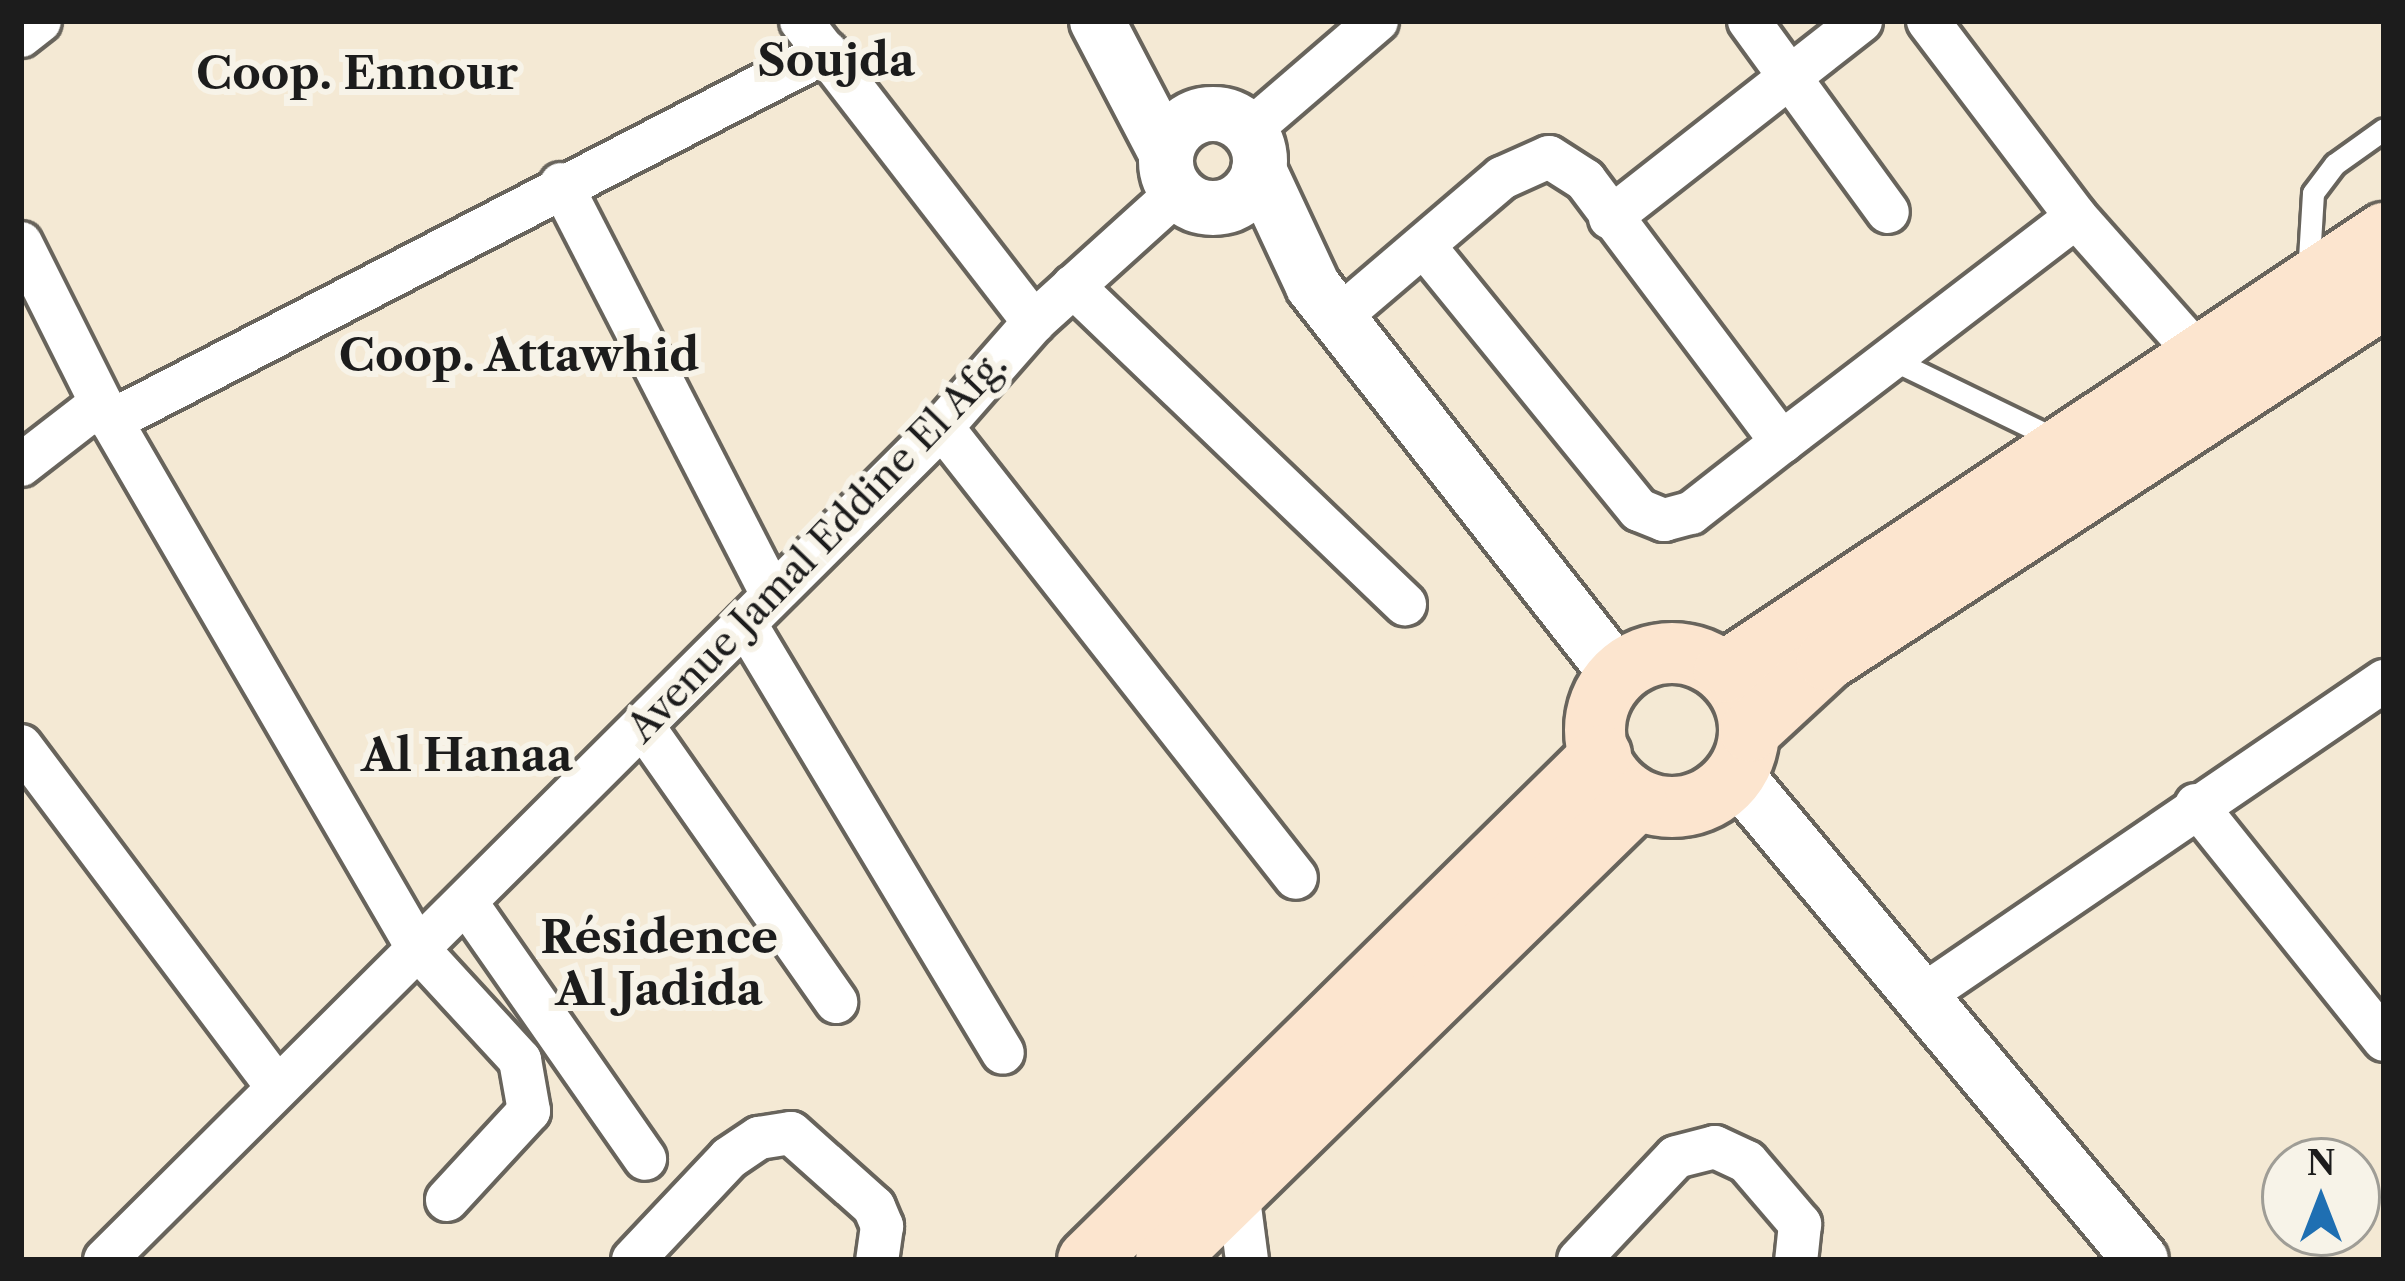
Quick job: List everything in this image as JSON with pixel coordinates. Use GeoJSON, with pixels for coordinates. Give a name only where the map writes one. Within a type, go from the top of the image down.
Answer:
{"type":"FeatureCollection","features":[{"type":"Feature","properties":{"kind":"main road"},"geometry":{"type":"LineString","coordinates":[[1724,672],[2195,351],[2384,233]]}},
{"type":"Feature","properties":{"kind":"main road"},"geometry":{"type":"LineString","coordinates":[[1743,753],[1738,689],[1705,660],[1662,653],[1618,675],[1598,707],[1619,777],[1682,806],[1743,753],[1827,660],[2384,298]]}},
{"type":"Feature","properties":{"kind":"main road"},"geometry":{"type":"LineString","coordinates":[[1166,1260],[1619,777]]}},
{"type":"Feature","properties":{"kind":"main road"},"geometry":{"type":"LineString","coordinates":[[1088,1260],[1619,777]]}},
{"type":"Feature","properties":{"kind":"street"},"geometry":{"type":"LineString","coordinates":[[21,36],[40,21]]}},
{"type":"Feature","properties":{"kind":"street"},"geometry":{"type":"LineString","coordinates":[[1185,185],[1238,202],[1240,138],[1377,21]]}},
{"type":"Feature","properties":{"kind":"street"},"geometry":{"type":"LineString","coordinates":[[1749,21],[1888,212]]}},
{"type":"Feature","properties":{"kind":"street"},"geometry":{"type":"LineString","coordinates":[[1610,218],[1862,21]]}},
{"type":"Feature","properties":{"kind":"street"},"geometry":{"type":"LineString","coordinates":[[1940,25],[2076,217],[2195,351]]}},
{"type":"Feature","properties":{"kind":"street"},"geometry":{"type":"LineString","coordinates":[[1103,28],[1240,138],[1325,302],[1618,675]]}},
{"type":"Feature","properties":{"kind":"street"},"geometry":{"type":"LineString","coordinates":[[1103,28],[1185,185],[1325,302]]}},
{"type":"Feature","properties":{"kind":"street"},"geometry":{"type":"LineString","coordinates":[[21,465],[106,412],[562,184],[814,36],[1034,322]]}},
{"type":"Feature","properties":{"kind":"street"},"geometry":{"type":"LineString","coordinates":[[1185,185],[1178,130],[1240,138]]}},
{"type":"Feature","properties":{"kind":"street"},"geometry":{"type":"LineString","coordinates":[[1325,302],[1425,247],[1502,178],[1549,157],[1585,180],[1782,442]]}},
{"type":"Feature","properties":{"kind":"street"},"geometry":{"type":"LineString","coordinates":[[562,184],[758,609],[1004,1054]]}},
{"type":"Feature","properties":{"kind":"street","name":"Avenue Jamal Eddine El Afg."},"geometry":{"type":"LineString","coordinates":[[105,1260],[275,1084],[466,902],[942,427],[1034,322],[1185,185]]}},
{"type":"Feature","properties":{"kind":"street"},"geometry":{"type":"LineString","coordinates":[[1425,247],[1639,510],[1664,520],[1690,513],[2076,217]]}},
{"type":"Feature","properties":{"kind":"street"},"geometry":{"type":"LineString","coordinates":[[21,243],[106,412],[418,949],[499,1030],[529,1086],[529,1112],[517,1131],[448,1200]]}},
{"type":"Feature","properties":{"kind":"street"},"geometry":{"type":"LineString","coordinates":[[1072,286],[1405,604]]}},
{"type":"Feature","properties":{"kind":"street"},"geometry":{"type":"LineString","coordinates":[[942,427],[1296,878]]}},
{"type":"Feature","properties":{"kind":"street"},"geometry":{"type":"LineString","coordinates":[[1925,994],[2384,681]]}},
{"type":"Feature","properties":{"kind":"street"},"geometry":{"type":"LineString","coordinates":[[643,726],[836,1002]]}},
{"type":"Feature","properties":{"kind":"street"},"geometry":{"type":"LineString","coordinates":[[21,746],[275,1084]]}},
{"type":"Feature","properties":{"kind":"street"},"geometry":{"type":"LineString","coordinates":[[1743,753],[1925,994],[2141,1260]]}},
{"type":"Feature","properties":{"kind":"street"},"geometry":{"type":"LineString","coordinates":[[2196,805],[2384,1040]]}},
{"type":"Feature","properties":{"kind":"street"},"geometry":{"type":"LineString","coordinates":[[466,902],[645,1159]]}},
{"type":"Feature","properties":{"kind":"street"},"geometry":{"type":"LineString","coordinates":[[633,1260],[730,1158],[759,1138],[790,1133],[874,1207],[882,1226],[877,1260]]}},
{"type":"Feature","properties":{"kind":"street"},"geometry":{"type":"LineString","coordinates":[[1579,1260],[1676,1157],[1715,1148],[1747,1162],[1800,1224],[1796,1260]]}},
{"type":"Feature","properties":{"kind":"street"},"geometry":{"type":"LineString","coordinates":[[1237,1184],[1247,1260]]}},
{"type":"Feature","properties":{"kind":"lane"},"geometry":{"type":"LineString","coordinates":[[2308,281],[2313,193],[2335,164],[2384,128]]}},
{"type":"Feature","properties":{"kind":"lane"},"geometry":{"type":"LineString","coordinates":[[1893,360],[2060,441]]}},
{"type":"Feature","properties":{"kind":"district","name":"Soujda"},"geometry":{"type":"Point","coordinates":[836,61]}},
{"type":"Feature","properties":{"kind":"district","name":"Coop. Ennour"},"geometry":{"type":"Point","coordinates":[357,74]}},
{"type":"Feature","properties":{"kind":"district","name":"Coop. Attawhid"},"geometry":{"type":"Point","coordinates":[519,356]}},
{"type":"Feature","properties":{"kind":"district","name":"Al Hanaa"},"geometry":{"type":"Point","coordinates":[467,756]}},
{"type":"Feature","properties":{"kind":"district","name":"Résidence Al Jadida"},"geometry":{"type":"Point","coordinates":[659,964]}}]}
